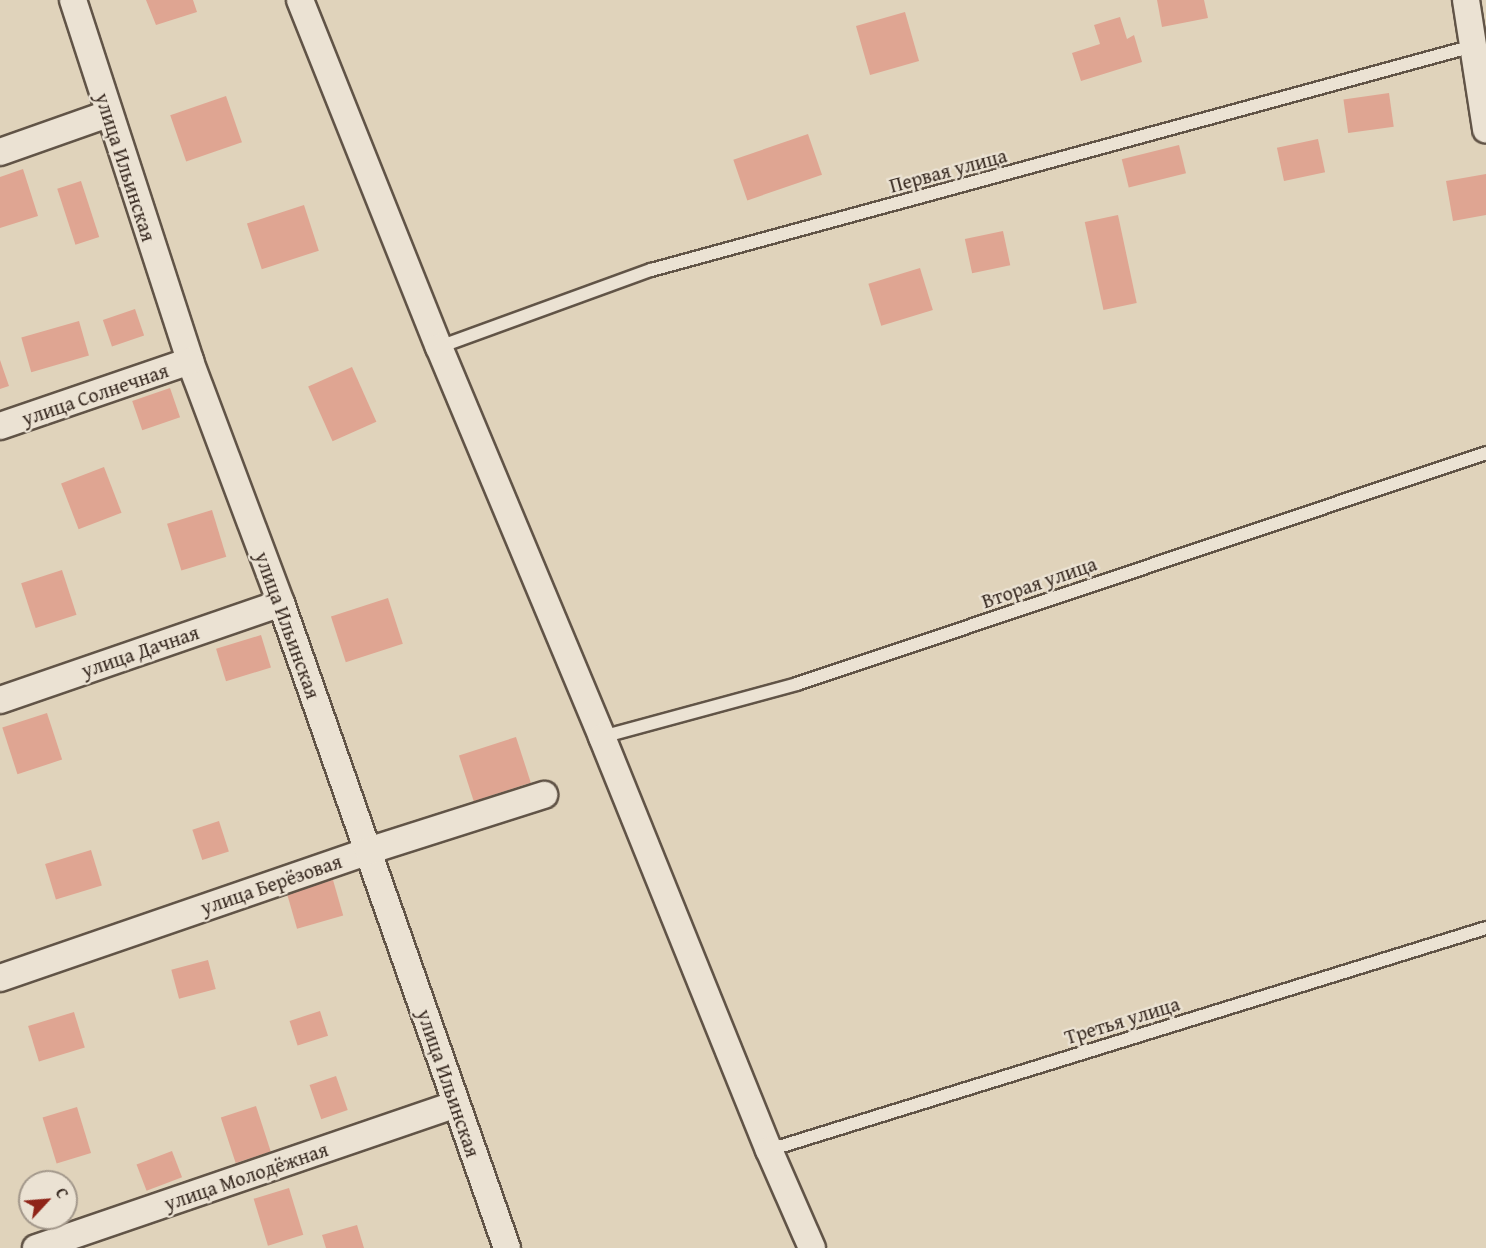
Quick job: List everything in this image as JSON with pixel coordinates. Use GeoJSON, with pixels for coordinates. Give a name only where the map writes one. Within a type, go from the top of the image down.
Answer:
{"type":"FeatureCollection","features":[{"type":"Feature","properties":{"kind":"street","name":"улица Ильинская"},"geometry":{"type":"LineString","coordinates":[[73,0],[108,114],[190,361],[280,603],[507,1248]]}},
{"type":"Feature","properties":{"kind":"street"},"geometry":{"type":"LineString","coordinates":[[300,0],[439,347],[602,737],[769,1150],[812,1248]]}},
{"type":"Feature","properties":{"kind":"street"},"geometry":{"type":"LineString","coordinates":[[1466,0],[1486,129]]}},
{"type":"Feature","properties":{"kind":"street"},"geometry":{"type":"LineString","coordinates":[[0,152],[108,114]]}},
{"type":"Feature","properties":{"kind":"street","name":"улица Солнечная"},"geometry":{"type":"LineString","coordinates":[[0,426],[190,361]]}},
{"type":"Feature","properties":{"kind":"street","name":"улица Дачная"},"geometry":{"type":"LineString","coordinates":[[0,700],[280,603]]}},
{"type":"Feature","properties":{"kind":"street","name":"улица Берёзовая"},"geometry":{"type":"LineString","coordinates":[[0,978],[368,851],[543,795]]}},
{"type":"Feature","properties":{"kind":"street","name":"улица Молодёжная"},"geometry":{"type":"LineString","coordinates":[[36,1248],[456,1104]]}},
{"type":"Feature","properties":{"kind":"lane","name":"Первая улица"},"geometry":{"type":"LineString","coordinates":[[439,347],[651,270],[1473,46]]}},
{"type":"Feature","properties":{"kind":"lane","name":"Вторая улица"},"geometry":{"type":"LineString","coordinates":[[602,737],[797,684],[1486,453]]}},
{"type":"Feature","properties":{"kind":"lane","name":"Третья улица"},"geometry":{"type":"LineString","coordinates":[[769,1150],[1486,928]]}},
{"type":"Feature","properties":{"kind":"building"},"geometry":{"type":"Polygon","coordinates":[[[146,0],[193,0],[197,12],[156,25],[146,0]]]}},
{"type":"Feature","properties":{"kind":"building"},"geometry":{"type":"Polygon","coordinates":[[[1157,0],[1204,0],[1208,18],[1162,27],[1157,0]]]}},
{"type":"Feature","properties":{"kind":"building"},"geometry":{"type":"Polygon","coordinates":[[[905,12],[919,61],[870,75],[856,26],[905,12]]]}},
{"type":"Feature","properties":{"kind":"building"},"geometry":{"type":"Polygon","coordinates":[[[1120,17],[1127,39],[1134,35],[1142,62],[1081,81],[1072,53],[1100,44],[1094,25],[1120,17]]]}},
{"type":"Feature","properties":{"kind":"building"},"geometry":{"type":"Polygon","coordinates":[[[1389,93],[1394,127],[1348,133],[1343,99],[1389,93]]]}},
{"type":"Feature","properties":{"kind":"building"},"geometry":{"type":"Polygon","coordinates":[[[226,96],[242,142],[186,162],[170,115],[226,96]]]}},
{"type":"Feature","properties":{"kind":"building"},"geometry":{"type":"Polygon","coordinates":[[[808,134],[822,175],[747,200],[733,160],[808,134]]]}},
{"type":"Feature","properties":{"kind":"building"},"geometry":{"type":"Polygon","coordinates":[[[1318,139],[1325,172],[1284,181],[1277,148],[1318,139]]]}},
{"type":"Feature","properties":{"kind":"building"},"geometry":{"type":"Polygon","coordinates":[[[1179,145],[1186,173],[1129,187],[1122,159],[1179,145]]]}},
{"type":"Feature","properties":{"kind":"building"},"geometry":{"type":"Polygon","coordinates":[[[23,169],[38,216],[0,228],[0,177],[23,169]]]}},
{"type":"Feature","properties":{"kind":"building"},"geometry":{"type":"Polygon","coordinates":[[[1486,174],[1486,215],[1453,221],[1446,181],[1486,174]]]}},
{"type":"Feature","properties":{"kind":"building"},"geometry":{"type":"Polygon","coordinates":[[[81,181],[99,237],[75,245],[57,189],[81,181]]]}},
{"type":"Feature","properties":{"kind":"building"},"geometry":{"type":"Polygon","coordinates":[[[304,205],[319,251],[262,269],[247,224],[304,205]]]}},
{"type":"Feature","properties":{"kind":"building"},"geometry":{"type":"Polygon","coordinates":[[[1118,215],[1137,303],[1103,310],[1085,222],[1118,215]]]}},
{"type":"Feature","properties":{"kind":"building"},"geometry":{"type":"Polygon","coordinates":[[[1003,231],[1010,265],[972,273],[965,239],[1003,231]]]}},
{"type":"Feature","properties":{"kind":"building"},"geometry":{"type":"Polygon","coordinates":[[[920,268],[933,310],[881,326],[868,284],[920,268]]]}},
{"type":"Feature","properties":{"kind":"building"},"geometry":{"type":"Polygon","coordinates":[[[135,309],[144,335],[112,347],[103,320],[135,309]]]}},
{"type":"Feature","properties":{"kind":"building"},"geometry":{"type":"Polygon","coordinates":[[[79,321],[89,356],[31,372],[21,338],[79,321]]]}},
{"type":"Feature","properties":{"kind":"building"},"geometry":{"type":"Polygon","coordinates":[[[0,360],[9,386],[0,389],[0,360]]]}},
{"type":"Feature","properties":{"kind":"building"},"geometry":{"type":"Polygon","coordinates":[[[352,367],[376,422],[333,441],[308,387],[352,367]]]}},
{"type":"Feature","properties":{"kind":"building"},"geometry":{"type":"Polygon","coordinates":[[[170,388],[180,417],[142,430],[132,401],[170,388]]]}},
{"type":"Feature","properties":{"kind":"building"},"geometry":{"type":"Polygon","coordinates":[[[104,467],[122,513],[79,529],[61,483],[104,467]]]}},
{"type":"Feature","properties":{"kind":"building"},"geometry":{"type":"Polygon","coordinates":[[[212,510],[226,557],[181,571],[167,524],[212,510]]]}},
{"type":"Feature","properties":{"kind":"building"},"geometry":{"type":"Polygon","coordinates":[[[62,570],[77,615],[36,628],[21,583],[62,570]]]}},
{"type":"Feature","properties":{"kind":"building"},"geometry":{"type":"Polygon","coordinates":[[[388,598],[403,644],[346,662],[331,617],[388,598]]]}},
{"type":"Feature","properties":{"kind":"building"},"geometry":{"type":"Polygon","coordinates":[[[261,635],[271,668],[226,681],[216,649],[261,635]]]}},
{"type":"Feature","properties":{"kind":"building"},"geometry":{"type":"Polygon","coordinates":[[[47,713],[62,760],[17,774],[2,728],[47,713]]]}},
{"type":"Feature","properties":{"kind":"building"},"geometry":{"type":"Polygon","coordinates":[[[516,737],[531,783],[474,801],[459,756],[516,737]]]}},
{"type":"Feature","properties":{"kind":"building"},"geometry":{"type":"Polygon","coordinates":[[[219,821],[229,851],[202,860],[192,830],[219,821]]]}},
{"type":"Feature","properties":{"kind":"building"},"geometry":{"type":"Polygon","coordinates":[[[91,850],[102,885],[56,899],[45,864],[91,850]]]}},
{"type":"Feature","properties":{"kind":"building"},"geometry":{"type":"Polygon","coordinates":[[[333,880],[343,916],[297,929],[287,893],[333,880]]]}},
{"type":"Feature","properties":{"kind":"building"},"geometry":{"type":"Polygon","coordinates":[[[208,960],[216,989],[179,999],[171,970],[208,960]]]}},
{"type":"Feature","properties":{"kind":"building"},"geometry":{"type":"Polygon","coordinates":[[[320,1011],[328,1036],[298,1046],[290,1021],[320,1011]]]}},
{"type":"Feature","properties":{"kind":"building"},"geometry":{"type":"Polygon","coordinates":[[[74,1012],[85,1047],[39,1061],[28,1026],[74,1012]]]}},
{"type":"Feature","properties":{"kind":"building"},"geometry":{"type":"Polygon","coordinates":[[[336,1076],[348,1110],[321,1119],[310,1085],[336,1076]]]}},
{"type":"Feature","properties":{"kind":"building"},"geometry":{"type":"Polygon","coordinates":[[[256,1106],[271,1152],[236,1163],[221,1117],[256,1106]]]}},
{"type":"Feature","properties":{"kind":"building"},"geometry":{"type":"Polygon","coordinates":[[[77,1107],[91,1153],[57,1163],[43,1118],[77,1107]]]}},
{"type":"Feature","properties":{"kind":"building"},"geometry":{"type":"Polygon","coordinates":[[[172,1151],[182,1177],[147,1191],[137,1165],[172,1151]]]}},
{"type":"Feature","properties":{"kind":"building"},"geometry":{"type":"Polygon","coordinates":[[[289,1188],[303,1235],[268,1246],[254,1199],[289,1188]]]}},
{"type":"Feature","properties":{"kind":"building"},"geometry":{"type":"Polygon","coordinates":[[[357,1225],[364,1248],[326,1248],[322,1235],[357,1225]]]}}]}
